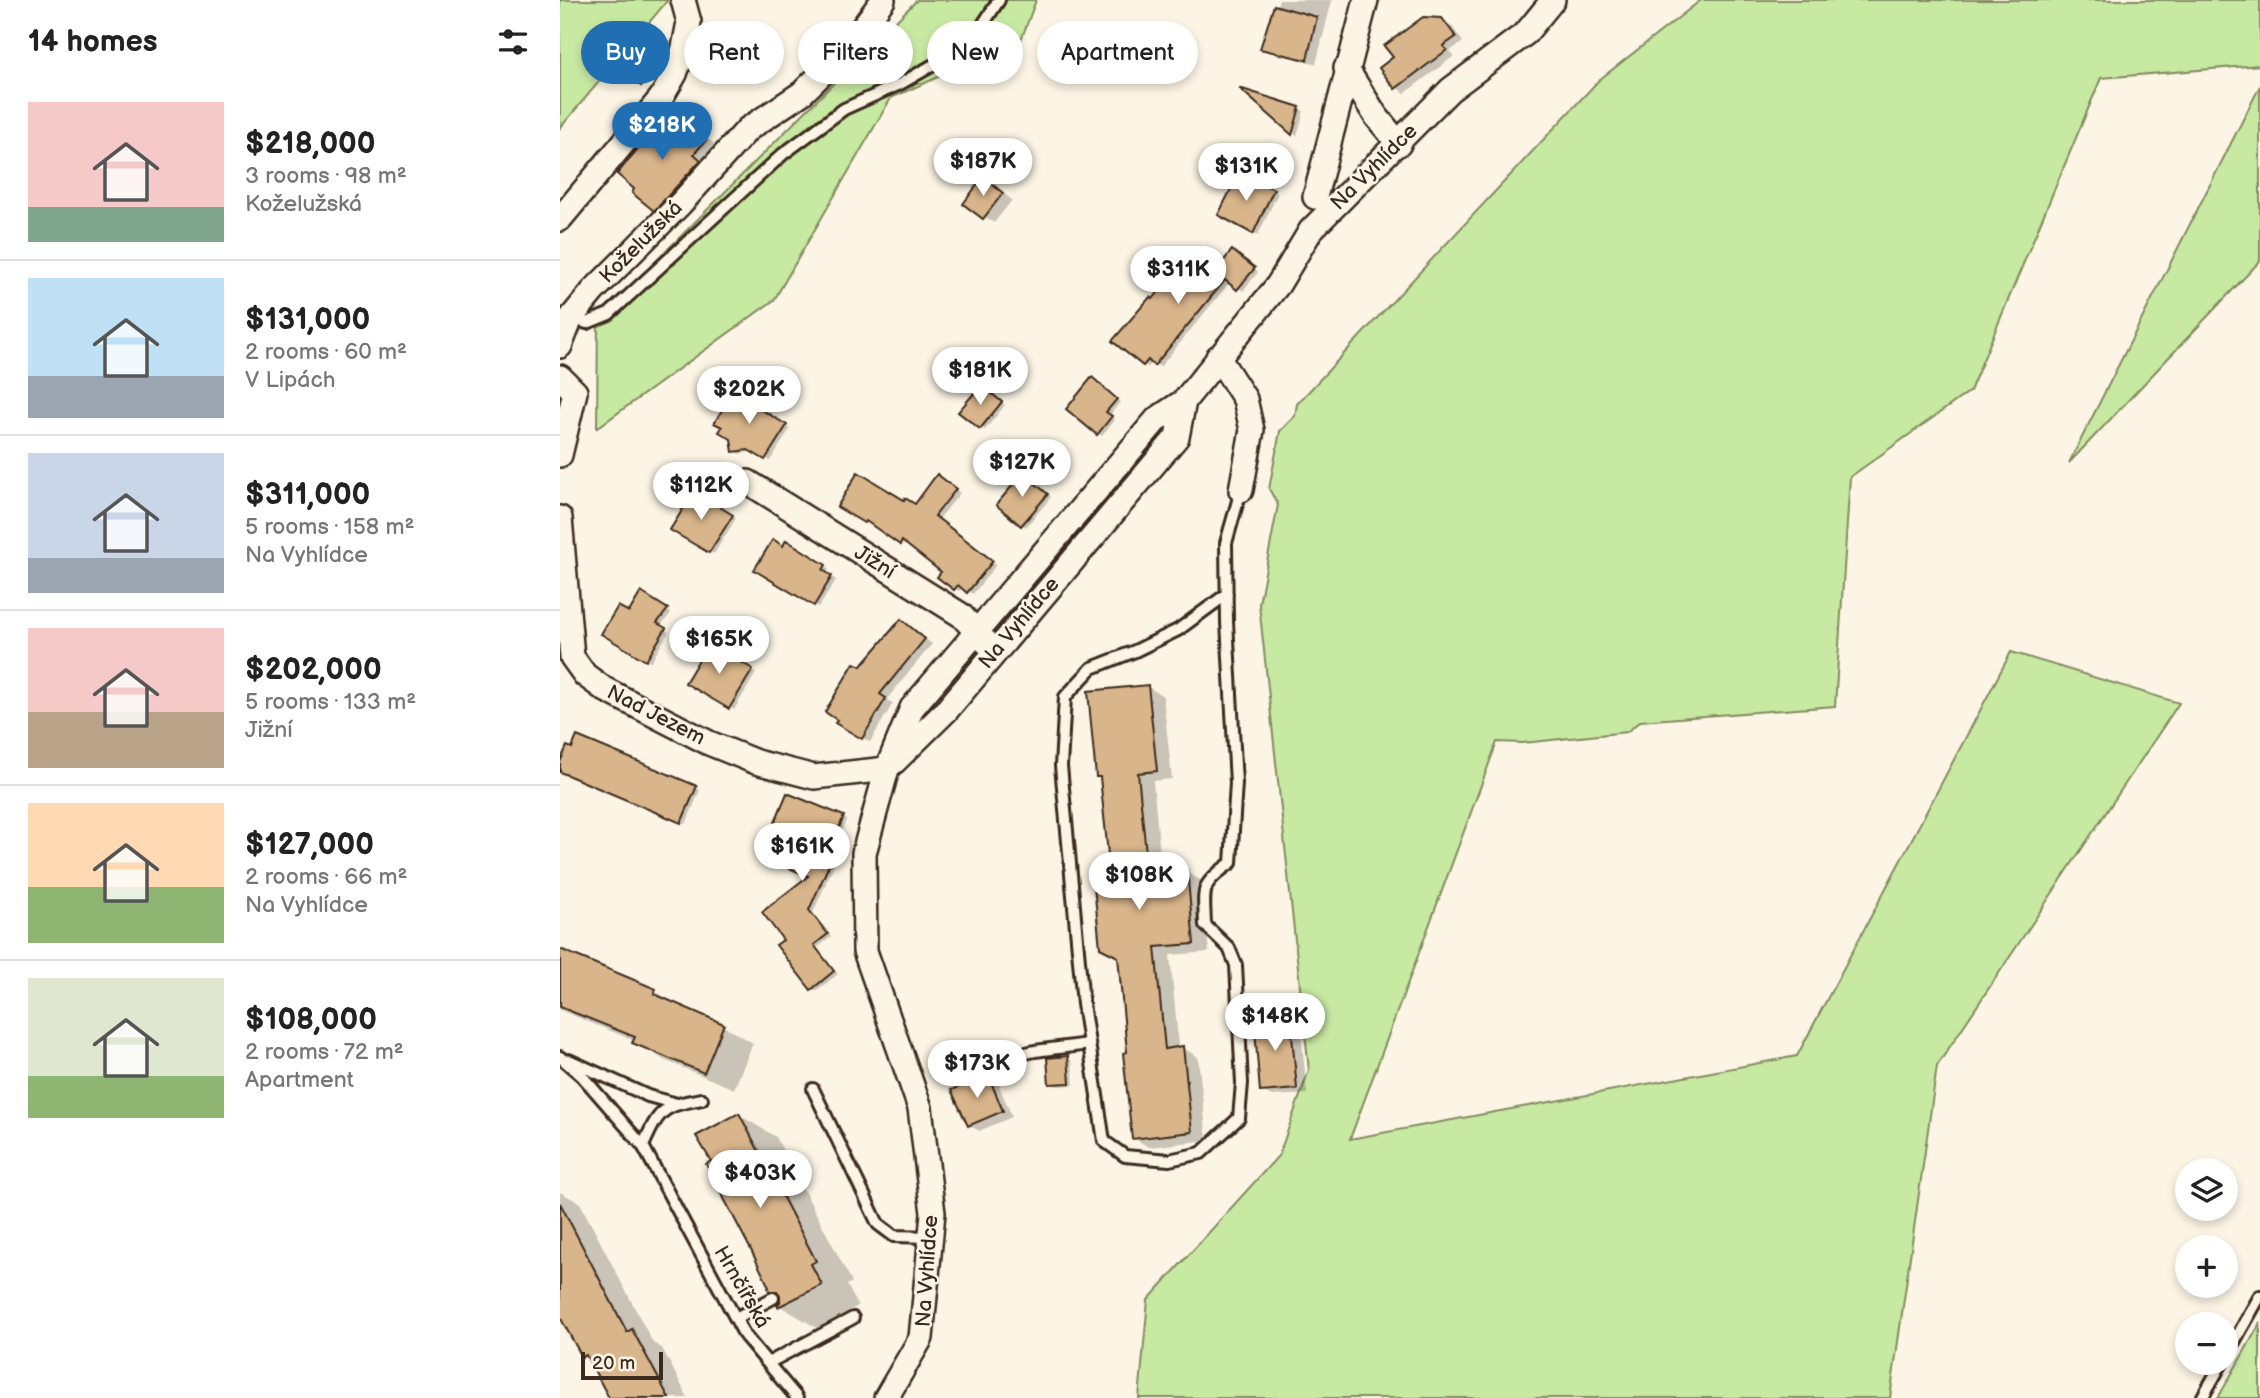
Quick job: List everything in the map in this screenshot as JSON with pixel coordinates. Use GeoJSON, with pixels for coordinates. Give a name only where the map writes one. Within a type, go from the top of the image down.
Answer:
{"type":"FeatureCollection","features":[{"type":"Feature","properties":{"kind":"street"},"geometry":{"type":"LineString","coordinates":[[560,219],[661,98],[675,74],[689,22],[683,0]]}},
{"type":"Feature","properties":{"kind":"street","name":"Koželužská"},"geometry":{"type":"LineString","coordinates":[[560,346],[571,318],[594,290],[681,203],[748,130],[802,93],[846,50],[883,0]]}},
{"type":"Feature","properties":{"kind":"street"},"geometry":{"type":"LineString","coordinates":[[1315,197],[1346,68],[1366,0]]}},
{"type":"Feature","properties":{"kind":"street","name":"Na Vyhlídce"},"geometry":{"type":"LineString","coordinates":[[886,1398],[921,1338],[933,1213],[920,1108],[865,951],[864,853],[887,769],[912,708],[1157,419],[1184,401],[1278,285],[1311,230],[1450,90],[1526,33],[1553,0]]}},
{"type":"Feature","properties":{"kind":"street"},"geometry":{"type":"LineString","coordinates":[[1346,68],[1376,116],[1399,144]]}},
{"type":"Feature","properties":{"kind":"street"},"geometry":{"type":"LineString","coordinates":[[1218,357],[1245,399],[1252,430],[1241,490]]}},
{"type":"Feature","properties":{"kind":"street"},"geometry":{"type":"LineString","coordinates":[[560,377],[575,392],[560,455]]}},
{"type":"Feature","properties":{"kind":"street","name":"Na Vyhlídce"},"geometry":{"type":"LineString","coordinates":[[887,769],[947,711],[1177,437],[1184,401]]}},
{"type":"Feature","properties":{"kind":"street","name":"Jižní"},"geometry":{"type":"LineString","coordinates":[[748,482],[961,615],[994,652]]}},
{"type":"Feature","properties":{"kind":"street","name":"Nad Jezem"},"geometry":{"type":"LineString","coordinates":[[560,518],[572,657],[585,675],[604,689],[709,743],[756,762],[814,777],[887,769]]}},
{"type":"Feature","properties":{"kind":"lane"},"geometry":{"type":"LineString","coordinates":[[571,318],[587,323],[609,314],[783,154],[844,109],[900,84],[963,48],[980,29],[999,0]]}},
{"type":"Feature","properties":{"kind":"lane"},"geometry":{"type":"LineString","coordinates":[[1227,594],[1178,630],[1092,668],[1065,697],[1061,766],[1083,1004],[1104,1141],[1125,1156],[1169,1160],[1201,1153],[1239,1118],[1242,1083],[1236,965],[1229,948],[1205,925],[1204,891],[1212,876],[1231,863],[1236,783],[1226,543],[1241,490]]}},
{"type":"Feature","properties":{"kind":"lane"},"geometry":{"type":"LineString","coordinates":[[994,1060],[1089,1044]]}},
{"type":"Feature","properties":{"kind":"lane"},"geometry":{"type":"LineString","coordinates":[[560,1056],[648,1096],[677,1104]]}},
{"type":"Feature","properties":{"kind":"lane","name":"Hrnčířská"},"geometry":{"type":"LineString","coordinates":[[560,1056],[582,1076],[643,1146],[745,1336],[797,1398]]}},
{"type":"Feature","properties":{"kind":"lane"},"geometry":{"type":"LineString","coordinates":[[813,1089],[878,1224],[894,1237],[931,1237]]}},
{"type":"Feature","properties":{"kind":"lane"},"geometry":{"type":"LineString","coordinates":[[643,1146],[657,1115],[677,1104],[702,1099]]}},
{"type":"Feature","properties":{"kind":"lane"},"geometry":{"type":"LineString","coordinates":[[2238,1335],[2260,1296]]}},
{"type":"Feature","properties":{"kind":"lane"},"geometry":{"type":"LineString","coordinates":[[736,1318],[774,1298]]}},
{"type":"Feature","properties":{"kind":"lane"},"geometry":{"type":"LineString","coordinates":[[768,1363],[853,1318]]}},
{"type":"Feature","properties":{"kind":"lane"},"geometry":{"type":"LineString","coordinates":[[2202,1398],[2215,1375]]}},
{"type":"Feature","properties":{"kind":"green space"},"geometry":{"type":"Polygon","coordinates":[[[560,0],[668,0],[650,21],[581,21],[581,84],[597,84],[560,128],[560,0]]]}},
{"type":"Feature","properties":{"kind":"green space"},"geometry":{"type":"Polygon","coordinates":[[[917,0],[1036,0],[1023,35],[1023,21],[927,21],[927,82],[891,98],[774,300],[597,428],[598,319],[833,84],[913,84],[913,21],[896,21],[917,0]]]}},
{"type":"Feature","properties":{"kind":"green space"},"geometry":{"type":"Polygon","coordinates":[[[1701,0],[2260,0],[2260,65],[2101,78],[1970,391],[1850,477],[1835,706],[1640,721],[1627,732],[1523,743],[1497,742],[1350,1139],[1797,1056],[2011,652],[2179,703],[1937,1066],[1890,1398],[1139,1398],[1148,1300],[1279,1155],[1309,1070],[1259,604],[1278,505],[1269,489],[1280,431],[1295,416],[1297,404],[1599,80],[1701,0]]]}},
{"type":"Feature","properties":{"kind":"green space"},"geometry":{"type":"Polygon","coordinates":[[[2260,86],[2260,261],[2069,463],[2260,86]]]}},
{"type":"Feature","properties":{"kind":"green space"},"geometry":{"type":"Polygon","coordinates":[[[2260,1322],[2260,1398],[2218,1398],[2231,1375],[2238,1375],[2238,1363],[2260,1322]]]}},
{"type":"Feature","properties":{"kind":"building"},"geometry":{"type":"Polygon","coordinates":[[[1274,5],[1317,17],[1307,60],[1260,49],[1274,5]]]}},
{"type":"Feature","properties":{"kind":"building"},"geometry":{"type":"Polygon","coordinates":[[[1423,17],[1442,18],[1456,37],[1443,46],[1447,50],[1395,89],[1379,68],[1393,57],[1384,46],[1423,17]]]}},
{"type":"Feature","properties":{"kind":"building"},"geometry":{"type":"Polygon","coordinates":[[[1239,88],[1300,107],[1292,135],[1239,88]]]}},
{"type":"Feature","properties":{"kind":"building"},"geometry":{"type":"Polygon","coordinates":[[[666,114],[683,129],[687,124],[706,140],[694,154],[701,160],[654,211],[632,193],[634,189],[617,174],[666,114]]]}},
{"type":"Feature","properties":{"kind":"building"},"geometry":{"type":"Polygon","coordinates":[[[1239,173],[1274,189],[1253,234],[1218,215],[1239,173]]]}},
{"type":"Feature","properties":{"kind":"building"},"geometry":{"type":"Polygon","coordinates":[[[983,177],[1003,193],[983,219],[963,204],[983,177]]]}},
{"type":"Feature","properties":{"kind":"building"},"geometry":{"type":"Polygon","coordinates":[[[1232,250],[1255,268],[1237,290],[1225,280],[1154,366],[1148,360],[1143,366],[1112,341],[1150,297],[1153,299],[1190,252],[1215,272],[1232,250]]]}},
{"type":"Feature","properties":{"kind":"building"},"geometry":{"type":"Polygon","coordinates":[[[1092,377],[1117,399],[1106,412],[1112,416],[1097,435],[1066,409],[1092,377]]]}},
{"type":"Feature","properties":{"kind":"building"},"geometry":{"type":"Polygon","coordinates":[[[981,385],[1002,402],[980,429],[958,412],[981,385]]]}},
{"type":"Feature","properties":{"kind":"building"},"geometry":{"type":"Polygon","coordinates":[[[743,393],[765,406],[762,410],[787,425],[765,460],[748,450],[733,452],[731,439],[719,432],[722,427],[714,423],[732,394],[740,398],[743,393]]]}},
{"type":"Feature","properties":{"kind":"building"},"geometry":{"type":"Polygon","coordinates":[[[858,472],[915,504],[937,474],[956,489],[935,516],[993,561],[967,593],[958,585],[954,590],[937,577],[941,572],[902,541],[900,545],[866,521],[864,523],[837,507],[858,472]]]}},
{"type":"Feature","properties":{"kind":"building"},"geometry":{"type":"Polygon","coordinates":[[[1023,473],[1048,494],[1021,526],[996,505],[1023,473]]]}},
{"type":"Feature","properties":{"kind":"building"},"geometry":{"type":"Polygon","coordinates":[[[694,491],[733,515],[709,553],[670,530],[694,491]]]}},
{"type":"Feature","properties":{"kind":"building"},"geometry":{"type":"Polygon","coordinates":[[[773,539],[783,546],[786,540],[826,565],[823,570],[832,576],[814,606],[754,570],[773,539]]]}},
{"type":"Feature","properties":{"kind":"building"},"geometry":{"type":"Polygon","coordinates":[[[641,592],[668,609],[657,623],[666,628],[646,661],[601,634],[618,606],[629,612],[641,592]]]}},
{"type":"Feature","properties":{"kind":"building"},"geometry":{"type":"Polygon","coordinates":[[[901,619],[925,639],[880,694],[886,698],[862,739],[835,723],[837,720],[825,712],[854,663],[861,666],[901,619]]]}},
{"type":"Feature","properties":{"kind":"building"},"geometry":{"type":"Polygon","coordinates":[[[709,643],[753,669],[729,709],[685,683],[709,643]]]}},
{"type":"Feature","properties":{"kind":"building"},"geometry":{"type":"Polygon","coordinates":[[[1148,685],[1157,771],[1138,773],[1148,874],[1187,870],[1194,944],[1155,947],[1165,1049],[1183,1046],[1192,1132],[1132,1139],[1123,1053],[1127,1052],[1118,957],[1100,948],[1094,886],[1110,874],[1100,777],[1096,777],[1088,691],[1148,685]]]}},
{"type":"Feature","properties":{"kind":"building"},"geometry":{"type":"Polygon","coordinates":[[[577,736],[697,786],[681,823],[560,772],[560,762],[567,746],[572,748],[577,736]]]}},
{"type":"Feature","properties":{"kind":"building"},"geometry":{"type":"Polygon","coordinates":[[[787,793],[844,816],[824,864],[832,858],[809,910],[828,934],[814,945],[834,971],[811,990],[776,945],[783,940],[762,912],[808,876],[781,865],[784,856],[764,848],[787,793]]]}},
{"type":"Feature","properties":{"kind":"building"},"geometry":{"type":"Polygon","coordinates":[[[560,949],[656,989],[654,994],[724,1024],[704,1073],[632,1043],[635,1037],[560,1007],[560,949]]]}},
{"type":"Feature","properties":{"kind":"building"},"geometry":{"type":"Polygon","coordinates":[[[1290,1014],[1297,1089],[1260,1092],[1254,1018],[1290,1014]]]}},
{"type":"Feature","properties":{"kind":"building"},"geometry":{"type":"Polygon","coordinates":[[[1068,1056],[1070,1083],[1049,1084],[1047,1058],[1068,1056]]]}},
{"type":"Feature","properties":{"kind":"building"},"geometry":{"type":"Polygon","coordinates":[[[988,1075],[1003,1111],[968,1126],[951,1090],[988,1075]]]}},
{"type":"Feature","properties":{"kind":"building"},"geometry":{"type":"Polygon","coordinates":[[[739,1113],[816,1261],[811,1264],[822,1285],[778,1307],[780,1295],[777,1291],[769,1291],[752,1252],[706,1164],[711,1161],[696,1136],[739,1113]]]}},
{"type":"Feature","properties":{"kind":"building"},"geometry":{"type":"Polygon","coordinates":[[[560,1203],[627,1332],[632,1329],[669,1398],[609,1398],[586,1355],[582,1357],[560,1317],[560,1203]]]}}]}
